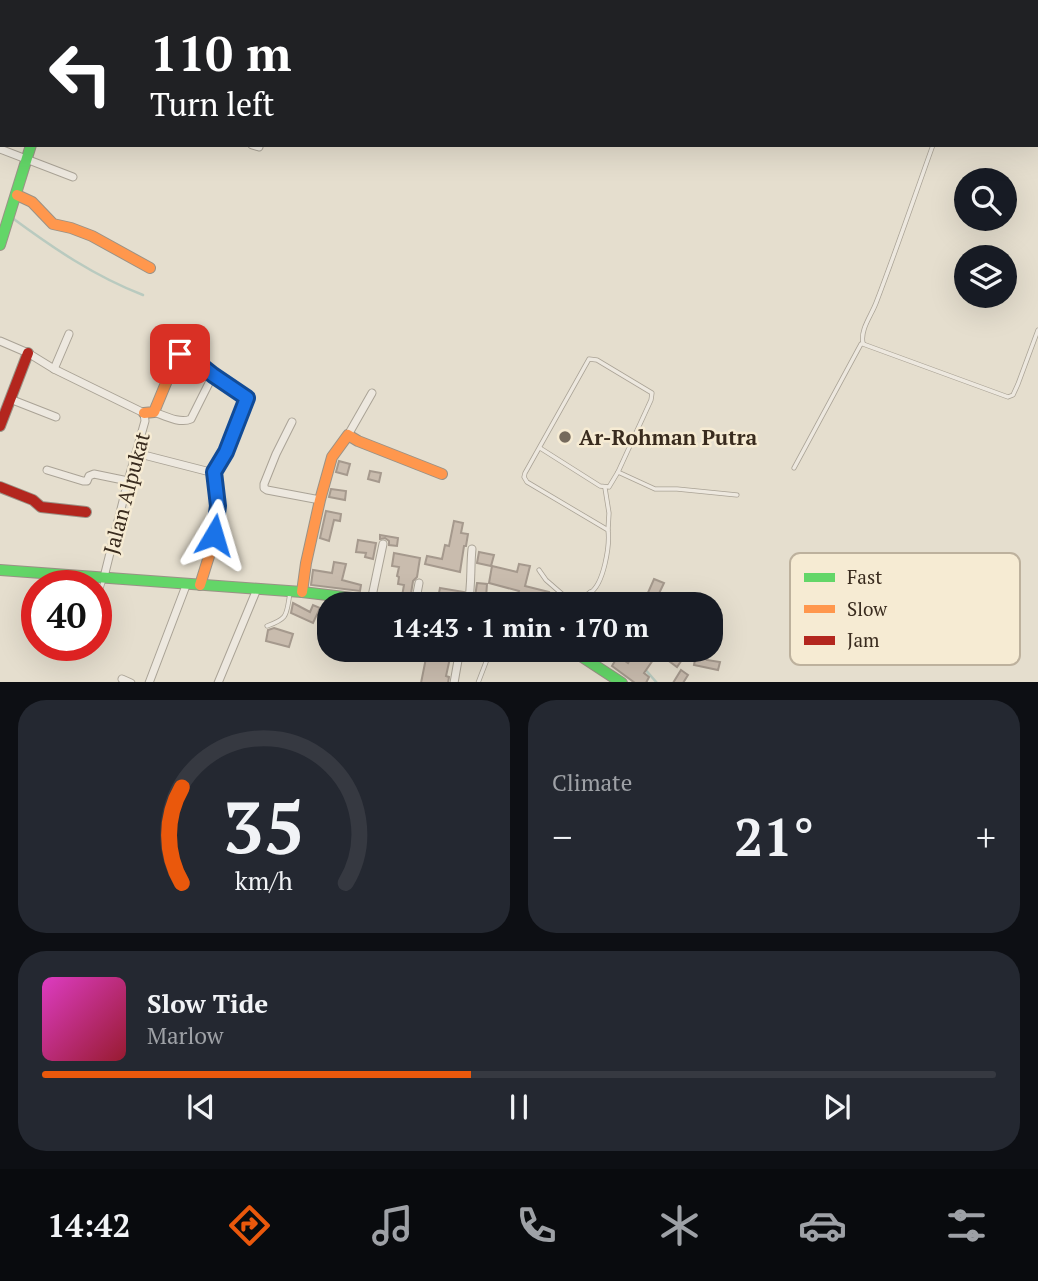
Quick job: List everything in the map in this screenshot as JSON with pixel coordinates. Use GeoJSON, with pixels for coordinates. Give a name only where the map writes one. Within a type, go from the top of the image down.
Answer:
{"type":"FeatureCollection","features":[{"type":"Feature","properties":{"kind":"street"},"geometry":{"type":"LineString","coordinates":[[0,245],[30,147]]}},
{"type":"Feature","properties":{"kind":"street"},"geometry":{"type":"LineString","coordinates":[[0,149],[73,177]]}},
{"type":"Feature","properties":{"kind":"street"},"geometry":{"type":"LineString","coordinates":[[17,195],[32,202],[53,224],[92,236],[150,268]]}},
{"type":"Feature","properties":{"kind":"street"},"geometry":{"type":"LineString","coordinates":[[54,369],[69,334]]}},
{"type":"Feature","properties":{"kind":"street","name":"Jalan Alpukat"},"geometry":{"type":"LineString","coordinates":[[0,341],[149,413],[128,481],[106,570]]}},
{"type":"Feature","properties":{"kind":"street"},"geometry":{"type":"LineString","coordinates":[[0,426],[28,353]]}},
{"type":"Feature","properties":{"kind":"street"},"geometry":{"type":"LineString","coordinates":[[200,585],[218,512],[214,472],[226,452],[247,398],[193,359],[178,354],[149,413],[181,421],[191,419],[213,375]]}},
{"type":"Feature","properties":{"kind":"street"},"geometry":{"type":"LineString","coordinates":[[296,592],[332,457],[372,393]]}},
{"type":"Feature","properties":{"kind":"street"},"geometry":{"type":"LineString","coordinates":[[10,398],[56,417]]}},
{"type":"Feature","properties":{"kind":"street"},"geometry":{"type":"LineString","coordinates":[[292,422],[276,454],[264,488],[320,499]]}},
{"type":"Feature","properties":{"kind":"street"},"geometry":{"type":"LineString","coordinates":[[348,435],[442,474]]}},
{"type":"Feature","properties":{"kind":"street"},"geometry":{"type":"LineString","coordinates":[[136,453],[214,472]]}},
{"type":"Feature","properties":{"kind":"street"},"geometry":{"type":"LineString","coordinates":[[47,470],[83,481],[88,481],[89,476],[94,474],[128,481]]}},
{"type":"Feature","properties":{"kind":"street"},"geometry":{"type":"LineString","coordinates":[[0,487],[33,500],[41,507],[86,512]]}},
{"type":"Feature","properties":{"kind":"street"},"geometry":{"type":"LineString","coordinates":[[373,592],[383,544]]}},
{"type":"Feature","properties":{"kind":"street"},"geometry":{"type":"LineString","coordinates":[[470,592],[472,549]]}},
{"type":"Feature","properties":{"kind":"street"},"geometry":{"type":"LineString","coordinates":[[0,570],[21,571]]}},
{"type":"Feature","properties":{"kind":"street"},"geometry":{"type":"LineString","coordinates":[[112,578],[317,595]]}},
{"type":"Feature","properties":{"kind":"street"},"geometry":{"type":"LineString","coordinates":[[149,682],[187,583]]}},
{"type":"Feature","properties":{"kind":"street"},"geometry":{"type":"LineString","coordinates":[[417,592],[419,583]]}},
{"type":"Feature","properties":{"kind":"street"},"geometry":{"type":"LineString","coordinates":[[218,682],[257,589]]}},
{"type":"Feature","properties":{"kind":"street"},"geometry":{"type":"LineString","coordinates":[[454,682],[458,662]]}},
{"type":"Feature","properties":{"kind":"street"},"geometry":{"type":"LineString","coordinates":[[596,662],[622,682]]}},
{"type":"Feature","properties":{"kind":"street"},"geometry":{"type":"LineString","coordinates":[[122,679],[131,682]]}},
{"type":"Feature","properties":{"kind":"lane"},"geometry":{"type":"LineString","coordinates":[[863,344],[863,331],[888,273],[932,147]]}},
{"type":"Feature","properties":{"kind":"lane"},"geometry":{"type":"LineString","coordinates":[[863,344],[1008,397],[1013,395],[1018,384],[1038,330]]}},
{"type":"Feature","properties":{"kind":"lane"},"geometry":{"type":"LineString","coordinates":[[794,468],[842,376],[859,346],[863,344]]}},
{"type":"Feature","properties":{"kind":"lane"},"geometry":{"type":"LineString","coordinates":[[605,488],[611,484],[618,472],[652,395],[593,358],[587,360],[525,473],[525,481],[608,530]]}},
{"type":"Feature","properties":{"kind":"lane"},"geometry":{"type":"LineString","coordinates":[[540,448],[605,488]]}},
{"type":"Feature","properties":{"kind":"lane"},"geometry":{"type":"LineString","coordinates":[[618,472],[655,489],[737,495]]}},
{"type":"Feature","properties":{"kind":"lane"},"geometry":{"type":"LineString","coordinates":[[590,592],[601,577],[609,542],[605,488]]}},
{"type":"Feature","properties":{"kind":"lane"},"geometry":{"type":"LineString","coordinates":[[539,570],[558,592]]}},
{"type":"Feature","properties":{"kind":"lane"},"geometry":{"type":"LineString","coordinates":[[267,626],[284,618],[296,592]]}},
{"type":"Feature","properties":{"kind":"lane"},"geometry":{"type":"LineString","coordinates":[[478,682],[486,662]]}},
{"type":"Feature","properties":{"kind":"building"},"geometry":{"type":"Polygon","coordinates":[[[339,461],[350,464],[347,475],[336,472],[339,461]]]}},
{"type":"Feature","properties":{"kind":"building"},"geometry":{"type":"Polygon","coordinates":[[[370,471],[381,473],[379,482],[368,479],[370,471]]]}},
{"type":"Feature","properties":{"kind":"building"},"geometry":{"type":"Polygon","coordinates":[[[331,489],[346,491],[345,500],[329,497],[331,489]]]}},
{"type":"Feature","properties":{"kind":"building"},"geometry":{"type":"Polygon","coordinates":[[[326,511],[341,514],[340,521],[334,520],[329,541],[320,538],[326,511]]]}},
{"type":"Feature","properties":{"kind":"building"},"geometry":{"type":"Polygon","coordinates":[[[454,521],[463,523],[461,533],[468,534],[460,572],[425,564],[427,556],[442,559],[445,545],[449,546],[454,521]]]}},
{"type":"Feature","properties":{"kind":"building"},"geometry":{"type":"Polygon","coordinates":[[[380,535],[398,538],[397,546],[389,545],[385,538],[380,539],[380,535]]]}},
{"type":"Feature","properties":{"kind":"building"},"geometry":{"type":"Polygon","coordinates":[[[358,540],[376,543],[373,559],[365,557],[366,553],[356,552],[358,540]]]}},
{"type":"Feature","properties":{"kind":"building"},"geometry":{"type":"Polygon","coordinates":[[[479,552],[494,555],[491,566],[477,563],[479,552]]]}},
{"type":"Feature","properties":{"kind":"building"},"geometry":{"type":"Polygon","coordinates":[[[394,553],[420,558],[411,592],[403,592],[404,585],[398,584],[399,567],[392,566],[394,553]]]}},
{"type":"Feature","properties":{"kind":"building"},"geometry":{"type":"Polygon","coordinates":[[[334,562],[346,564],[342,580],[361,585],[360,591],[311,585],[313,570],[332,573],[334,562]]]}},
{"type":"Feature","properties":{"kind":"building"},"geometry":{"type":"Polygon","coordinates":[[[519,564],[530,566],[525,586],[549,592],[519,592],[489,583],[492,566],[517,572],[519,564]]]}},
{"type":"Feature","properties":{"kind":"building"},"geometry":{"type":"Polygon","coordinates":[[[654,579],[664,583],[660,592],[648,592],[654,579]]]}},
{"type":"Feature","properties":{"kind":"building"},"geometry":{"type":"Polygon","coordinates":[[[477,583],[487,584],[486,592],[476,592],[477,583]]]}},
{"type":"Feature","properties":{"kind":"building"},"geometry":{"type":"Polygon","coordinates":[[[440,588],[464,592],[439,592],[440,588]]]}},
{"type":"Feature","properties":{"kind":"building"},"geometry":{"type":"Polygon","coordinates":[[[293,603],[310,612],[313,605],[317,607],[313,623],[291,613],[293,603]]]}},
{"type":"Feature","properties":{"kind":"building"},"geometry":{"type":"Polygon","coordinates":[[[274,628],[293,634],[289,647],[266,641],[268,630],[274,628]]]}},
{"type":"Feature","properties":{"kind":"building"},"geometry":{"type":"Polygon","coordinates":[[[425,662],[449,662],[446,676],[449,677],[448,682],[421,682],[425,662]]]}},
{"type":"Feature","properties":{"kind":"building"},"geometry":{"type":"Polygon","coordinates":[[[614,662],[652,662],[644,673],[649,677],[646,682],[634,682],[612,666],[614,662]]]}},
{"type":"Feature","properties":{"kind":"building"},"geometry":{"type":"Polygon","coordinates":[[[695,662],[720,662],[718,670],[694,665],[695,662]]]}},
{"type":"Feature","properties":{"kind":"building"},"geometry":{"type":"Polygon","coordinates":[[[681,670],[688,675],[684,682],[674,682],[681,670]]]}},
{"type":"Feature","properties":{"kind":"waterway"},"geometry":{"type":"LineString","coordinates":[[11,217],[74,260],[143,295]]}},
{"type":"Feature","properties":{"kind":"waterway"},"geometry":{"type":"LineString","coordinates":[[644,668],[656,682]]}},
{"type":"Feature","properties":{"kind":"traffic: fast"},"geometry":{"type":"LineString","coordinates":[[0,245],[30,147]]}},
{"type":"Feature","properties":{"kind":"traffic: fast"},"geometry":{"type":"LineString","coordinates":[[0,570],[317,594]]}},
{"type":"Feature","properties":{"kind":"traffic: fast"},"geometry":{"type":"LineString","coordinates":[[590,662],[620,682]]}},
{"type":"Feature","properties":{"kind":"traffic: slow"},"geometry":{"type":"LineString","coordinates":[[17,195],[32,202],[53,224],[92,236],[150,268]]}},
{"type":"Feature","properties":{"kind":"traffic: slow"},"geometry":{"type":"LineString","coordinates":[[144,413],[154,412],[178,354],[193,359],[247,398],[226,452],[214,473],[218,512],[200,585]]}},
{"type":"Feature","properties":{"kind":"traffic: slow"},"geometry":{"type":"LineString","coordinates":[[302,592],[306,563],[332,457],[348,435],[442,474]]}},
{"type":"Feature","properties":{"kind":"traffic: jam"},"geometry":{"type":"LineString","coordinates":[[0,426],[28,353]]}},
{"type":"Feature","properties":{"kind":"traffic: jam"},"geometry":{"type":"LineString","coordinates":[[0,487],[33,500],[41,507],[86,512]]}},
{"type":"Feature","properties":{"kind":"place","name":"Ar-Rohman Putra"},"geometry":{"type":"Point","coordinates":[565,437]}},
{"type":"Feature","properties":{"kind":"route"},"geometry":{"type":"LineString","coordinates":[[180,354],[193,359],[247,398],[226,452],[214,472],[218,512],[214,535]]}}]}
